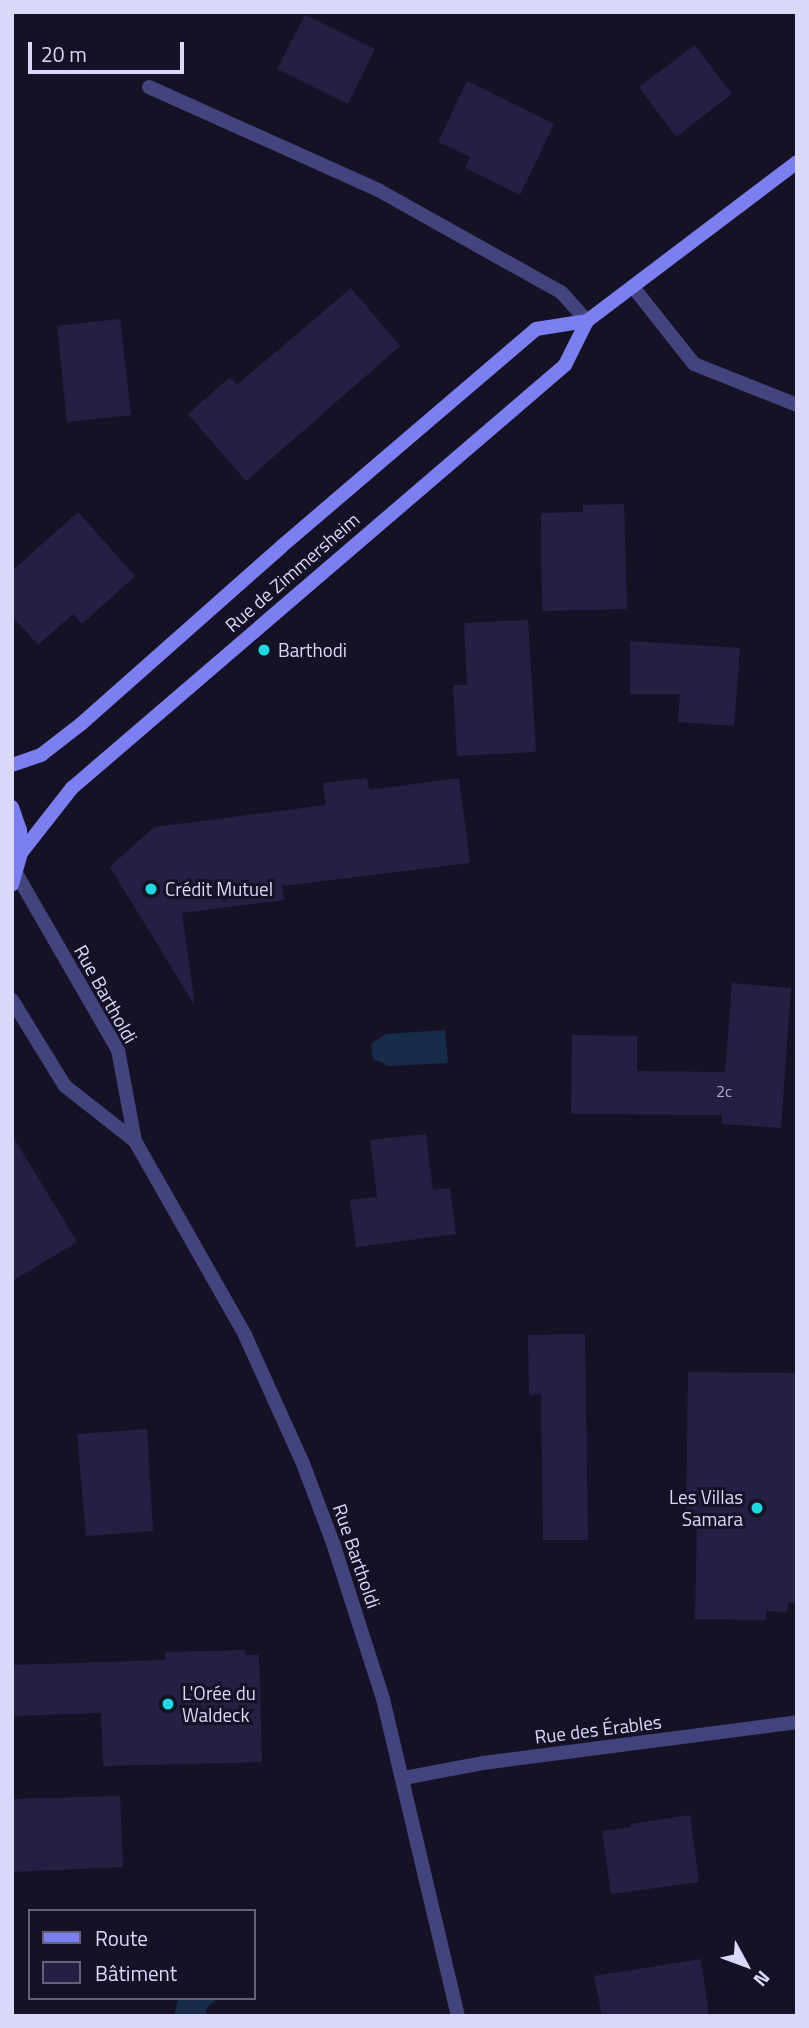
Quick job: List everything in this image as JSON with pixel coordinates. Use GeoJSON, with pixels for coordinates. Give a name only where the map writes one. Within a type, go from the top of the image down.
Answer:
{"type":"FeatureCollection","features":[{"type":"Feature","properties":{"kind":"main road","name":"Rue de Zimmersheim"},"geometry":{"type":"LineString","coordinates":[[22,853],[72,788],[565,365],[587,321],[797,162]]}},
{"type":"Feature","properties":{"kind":"main road","name":"Rue de Zimmersheim"},"geometry":{"type":"LineString","coordinates":[[12,765],[41,755],[81,724],[292,537],[536,330],[587,321]]}},
{"type":"Feature","properties":{"kind":"main road"},"geometry":{"type":"LineString","coordinates":[[12,807],[20,830],[22,853],[15,880]]}},
{"type":"Feature","properties":{"kind":"street"},"geometry":{"type":"LineString","coordinates":[[149,87],[380,191],[561,292],[587,321]]}},
{"type":"Feature","properties":{"kind":"street"},"geometry":{"type":"LineString","coordinates":[[633,286],[694,364],[797,405]]}},
{"type":"Feature","properties":{"kind":"street","name":"Rue Bartholdi"},"geometry":{"type":"LineString","coordinates":[[15,880],[118,1050],[135,1141],[245,1335],[302,1461],[359,1620],[404,1778],[458,2016]]}},
{"type":"Feature","properties":{"kind":"street","name":"Rue Bartholdi"},"geometry":{"type":"LineString","coordinates":[[12,1000],[65,1086],[135,1141]]}},
{"type":"Feature","properties":{"kind":"street","name":"Rue des Érables"},"geometry":{"type":"LineString","coordinates":[[404,1778],[483,1763],[797,1722]]}},
{"type":"Feature","properties":{"kind":"water"},"geometry":{"type":"Polygon","coordinates":[[[445,1030],[448,1063],[389,1066],[373,1059],[371,1044],[386,1034],[445,1030]]]}},
{"type":"Feature","properties":{"kind":"water"},"geometry":{"type":"Polygon","coordinates":[[[178,2000],[216,2000],[207,2008],[205,2016],[174,2016],[178,2000]]]}},
{"type":"Feature","properties":{"kind":"building"},"geometry":{"type":"Polygon","coordinates":[[[305,15],[375,49],[348,104],[277,69],[305,15]]]}},
{"type":"Feature","properties":{"kind":"building"},"geometry":{"type":"Polygon","coordinates":[[[695,45],[732,94],[676,137],[639,87],[695,45]]]}},
{"type":"Feature","properties":{"kind":"building"},"geometry":{"type":"Polygon","coordinates":[[[467,81],[554,124],[520,195],[465,168],[470,157],[438,142],[467,81]]]}},
{"type":"Feature","properties":{"kind":"building"},"geometry":{"type":"Polygon","coordinates":[[[351,288],[400,346],[246,481],[188,414],[230,377],[237,385],[351,288]]]}},
{"type":"Feature","properties":{"kind":"building"},"geometry":{"type":"Polygon","coordinates":[[[120,319],[131,415],[67,422],[57,326],[120,319]]]}},
{"type":"Feature","properties":{"kind":"building"},"geometry":{"type":"Polygon","coordinates":[[[624,504],[627,609],[542,611],[541,513],[583,512],[583,505],[624,504]]]}},
{"type":"Feature","properties":{"kind":"building"},"geometry":{"type":"Polygon","coordinates":[[[78,512],[135,576],[82,624],[73,614],[38,645],[12,616],[12,571],[78,512]]]}},
{"type":"Feature","properties":{"kind":"building"},"geometry":{"type":"Polygon","coordinates":[[[528,620],[536,752],[457,756],[453,685],[467,685],[464,623],[528,620]]]}},
{"type":"Feature","properties":{"kind":"building"},"geometry":{"type":"Polygon","coordinates":[[[630,641],[740,648],[734,726],[678,722],[680,694],[630,694],[630,641]]]}},
{"type":"Feature","properties":{"kind":"building"},"geometry":{"type":"Polygon","coordinates":[[[367,778],[369,790],[459,778],[470,863],[282,886],[284,900],[182,913],[195,1006],[110,867],[154,827],[326,805],[323,783],[367,778]]]}},
{"type":"Feature","properties":{"kind":"building"},"geometry":{"type":"Polygon","coordinates":[[[732,983],[791,988],[781,1128],[722,1124],[722,1115],[571,1114],[572,1035],[637,1036],[637,1071],[725,1072],[732,983]]]}},
{"type":"Feature","properties":{"kind":"building"},"geometry":{"type":"Polygon","coordinates":[[[426,1134],[433,1190],[450,1188],[456,1234],[356,1247],[350,1200],[377,1197],[370,1140],[426,1134]]]}},
{"type":"Feature","properties":{"kind":"building"},"geometry":{"type":"Polygon","coordinates":[[[12,1135],[77,1242],[12,1281],[12,1135]]]}},
{"type":"Feature","properties":{"kind":"building"},"geometry":{"type":"Polygon","coordinates":[[[585,1334],[588,1540],[543,1540],[541,1394],[529,1395],[528,1335],[585,1334]]]}},
{"type":"Feature","properties":{"kind":"building","name":"Les Villas Samara"},"geometry":{"type":"Polygon","coordinates":[[[688,1372],[797,1373],[797,1603],[788,1603],[787,1612],[766,1611],[766,1620],[695,1619],[697,1521],[686,1521],[688,1372]]]}},
{"type":"Feature","properties":{"kind":"building"},"geometry":{"type":"Polygon","coordinates":[[[147,1429],[153,1531],[86,1536],[77,1434],[147,1429]]]}},
{"type":"Feature","properties":{"kind":"building","name":"L'Orée du Waldeck"},"geometry":{"type":"Polygon","coordinates":[[[245,1650],[245,1655],[259,1655],[262,1762],[103,1766],[101,1713],[12,1716],[12,1665],[165,1660],[165,1652],[245,1650]]]}},
{"type":"Feature","properties":{"kind":"building"},"geometry":{"type":"Polygon","coordinates":[[[120,1796],[123,1867],[12,1872],[12,1799],[120,1796]]]}},
{"type":"Feature","properties":{"kind":"building"},"geometry":{"type":"Polygon","coordinates":[[[690,1815],[699,1882],[611,1894],[602,1831],[690,1815]]]}},
{"type":"Feature","properties":{"kind":"building"},"geometry":{"type":"Polygon","coordinates":[[[701,1959],[709,2016],[602,2016],[594,1976],[701,1959]]]}},
{"type":"Feature","properties":{"kind":"place","name":"Barthodi"},"geometry":{"type":"Point","coordinates":[264,650]}},
{"type":"Feature","properties":{"kind":"place","name":"Crédit Mutuel"},"geometry":{"type":"Point","coordinates":[151,889]}},
{"type":"Feature","properties":{"kind":"place","name":"Les Villas Samara"},"geometry":{"type":"Point","coordinates":[757,1508]}},
{"type":"Feature","properties":{"kind":"place","name":"L'Orée du Waldeck"},"geometry":{"type":"Point","coordinates":[168,1704]}}]}
